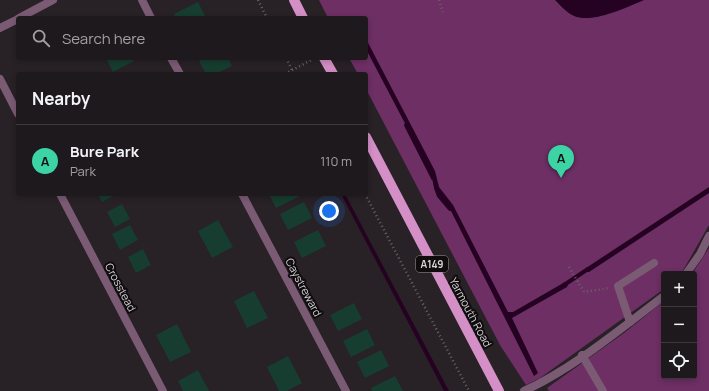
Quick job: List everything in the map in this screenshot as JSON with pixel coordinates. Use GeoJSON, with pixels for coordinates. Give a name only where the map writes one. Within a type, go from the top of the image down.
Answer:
{"type":"FeatureCollection","features":[{"type":"Feature","properties":{"kind":"main road"},"geometry":{"type":"LineString","coordinates":[[294,0],[302,16]]}},
{"type":"Feature","properties":{"kind":"main road"},"geometry":{"type":"LineString","coordinates":[[325,60],[332,72]]}},
{"type":"Feature","properties":{"kind":"main road","name":"Yarmouth Road"},"geometry":{"type":"LineString","coordinates":[[368,141],[499,391]]}},
{"type":"Feature","properties":{"kind":"street"},"geometry":{"type":"LineString","coordinates":[[23,16],[54,0]]}},
{"type":"Feature","properties":{"kind":"street"},"geometry":{"type":"LineString","coordinates":[[142,0],[150,16]]}},
{"type":"Feature","properties":{"kind":"street"},"geometry":{"type":"LineString","coordinates":[[0,28],[16,20]]}},
{"type":"Feature","properties":{"kind":"street"},"geometry":{"type":"LineString","coordinates":[[172,60],[179,72]]}},
{"type":"Feature","properties":{"kind":"street"},"geometry":{"type":"LineString","coordinates":[[0,79],[16,110]]}},
{"type":"Feature","properties":{"kind":"street","name":"Crosstead"},"geometry":{"type":"LineString","coordinates":[[61,196],[163,391]]}},
{"type":"Feature","properties":{"kind":"street","name":"Caystreward"},"geometry":{"type":"LineString","coordinates":[[243,196],[346,391]]}},
{"type":"Feature","properties":{"kind":"street"},"geometry":{"type":"LineString","coordinates":[[688,271],[700,254],[709,236]]}},
{"type":"Feature","properties":{"kind":"street"},"geometry":{"type":"LineString","coordinates":[[630,322],[618,286],[654,263]]}},
{"type":"Feature","properties":{"kind":"street"},"geometry":{"type":"LineString","coordinates":[[524,391],[543,382],[630,322],[661,298]]}},
{"type":"Feature","properties":{"kind":"street"},"geometry":{"type":"LineString","coordinates":[[582,355],[603,391]]}},
{"type":"Feature","properties":{"kind":"path"},"geometry":{"type":"LineString","coordinates":[[258,0],[266,16]]}},
{"type":"Feature","properties":{"kind":"path"},"geometry":{"type":"LineString","coordinates":[[439,0],[443,12]]}},
{"type":"Feature","properties":{"kind":"path"},"geometry":{"type":"LineString","coordinates":[[287,60],[291,71],[310,60]]}},
{"type":"Feature","properties":{"kind":"path"},"geometry":{"type":"LineString","coordinates":[[366,196],[469,391]]}},
{"type":"Feature","properties":{"kind":"path"},"geometry":{"type":"LineString","coordinates":[[568,267],[584,292],[618,286]]}},
{"type":"Feature","properties":{"kind":"shaded area"},"geometry":{"type":"Polygon","coordinates":[[[319,0],[709,0],[709,225],[683,271],[661,271],[661,291],[540,378],[526,385],[500,345],[368,93],[368,72],[357,72],[350,60],[368,60],[368,16],[327,16],[319,0]]]}},
{"type":"Feature","properties":{"kind":"shaded area"},"geometry":{"type":"Polygon","coordinates":[[[555,0],[644,0],[610,14],[591,18],[582,18],[568,13],[555,0]]]}},
{"type":"Feature","properties":{"kind":"shaded area"},"geometry":{"type":"Polygon","coordinates":[[[368,43],[435,171],[439,187],[453,205],[508,312],[513,312],[565,282],[569,282],[567,287],[512,318],[538,373],[534,376],[451,211],[434,188],[431,173],[368,53],[368,43]]]}},
{"type":"Feature","properties":{"kind":"shaded area"},"geometry":{"type":"Polygon","coordinates":[[[709,187],[709,193],[589,272],[585,272],[586,268],[709,187]]]}},
{"type":"Feature","properties":{"kind":"shaded area"},"geometry":{"type":"Polygon","coordinates":[[[342,196],[346,196],[449,391],[444,391],[342,196]]]}},
{"type":"Feature","properties":{"kind":"shaded area"},"geometry":{"type":"Polygon","coordinates":[[[709,248],[709,391],[549,391],[547,388],[624,333],[661,303],[661,379],[697,379],[697,271],[694,271],[709,248]]]}},
{"type":"Feature","properties":{"kind":"building"},"geometry":{"type":"Polygon","coordinates":[[[198,2],[205,16],[175,16],[174,14],[198,2]]]}},
{"type":"Feature","properties":{"kind":"building"},"geometry":{"type":"Polygon","coordinates":[[[107,60],[134,61],[113,72],[107,60]]]}},
{"type":"Feature","properties":{"kind":"building"},"geometry":{"type":"Polygon","coordinates":[[[229,60],[232,66],[219,72],[205,72],[199,61],[229,60]]]}},
{"type":"Feature","properties":{"kind":"building"},"geometry":{"type":"Polygon","coordinates":[[[99,196],[113,196],[102,202],[99,196]]]}},
{"type":"Feature","properties":{"kind":"building"},"geometry":{"type":"Polygon","coordinates":[[[270,196],[300,196],[276,208],[270,196]]]}},
{"type":"Feature","properties":{"kind":"building"},"geometry":{"type":"Polygon","coordinates":[[[304,202],[312,218],[288,230],[280,214],[304,202]]]}},
{"type":"Feature","properties":{"kind":"building"},"geometry":{"type":"Polygon","coordinates":[[[122,204],[130,219],[115,227],[107,212],[122,204]]]}},
{"type":"Feature","properties":{"kind":"building"},"geometry":{"type":"Polygon","coordinates":[[[218,220],[233,247],[212,258],[198,231],[218,220]]]}},
{"type":"Feature","properties":{"kind":"building"},"geometry":{"type":"Polygon","coordinates":[[[130,225],[138,240],[120,250],[112,234],[130,225]]]}},
{"type":"Feature","properties":{"kind":"building"},"geometry":{"type":"Polygon","coordinates":[[[318,230],[326,246],[302,258],[294,242],[318,230]]]}},
{"type":"Feature","properties":{"kind":"building"},"geometry":{"type":"Polygon","coordinates":[[[143,249],[151,265],[136,273],[128,257],[143,249]]]}},
{"type":"Feature","properties":{"kind":"building"},"geometry":{"type":"Polygon","coordinates":[[[254,291],[268,318],[247,328],[234,301],[254,291]]]}},
{"type":"Feature","properties":{"kind":"building"},"geometry":{"type":"Polygon","coordinates":[[[354,303],[362,319],[338,331],[330,315],[354,303]]]}},
{"type":"Feature","properties":{"kind":"building"},"geometry":{"type":"Polygon","coordinates":[[[177,324],[191,352],[170,362],[156,335],[177,324]]]}},
{"type":"Feature","properties":{"kind":"building"},"geometry":{"type":"Polygon","coordinates":[[[367,329],[375,345],[351,357],[343,341],[367,329]]]}},
{"type":"Feature","properties":{"kind":"building"},"geometry":{"type":"Polygon","coordinates":[[[381,350],[389,366],[365,378],[357,362],[381,350]]]}},
{"type":"Feature","properties":{"kind":"building"},"geometry":{"type":"Polygon","coordinates":[[[288,356],[302,383],[287,391],[279,391],[267,367],[288,356]]]}},
{"type":"Feature","properties":{"kind":"building"},"geometry":{"type":"Polygon","coordinates":[[[198,370],[209,391],[183,391],[178,381],[198,370]]]}},
{"type":"Feature","properties":{"kind":"building"},"geometry":{"type":"Polygon","coordinates":[[[395,376],[403,391],[372,391],[371,388],[395,376]]]}},
{"type":"Feature","properties":{"kind":"waterway"},"geometry":{"type":"LineString","coordinates":[[406,125],[433,178]]}},
{"type":"Feature","properties":{"kind":"waterway"},"geometry":{"type":"LineString","coordinates":[[436,188],[439,196],[450,209]]}},
{"type":"Feature","properties":{"kind":"waterway"},"geometry":{"type":"LineString","coordinates":[[564,285],[588,269]]}},
{"type":"Feature","properties":{"kind":"place","name":"Bure Park"},"geometry":{"type":"Point","coordinates":[561,178]}}]}
